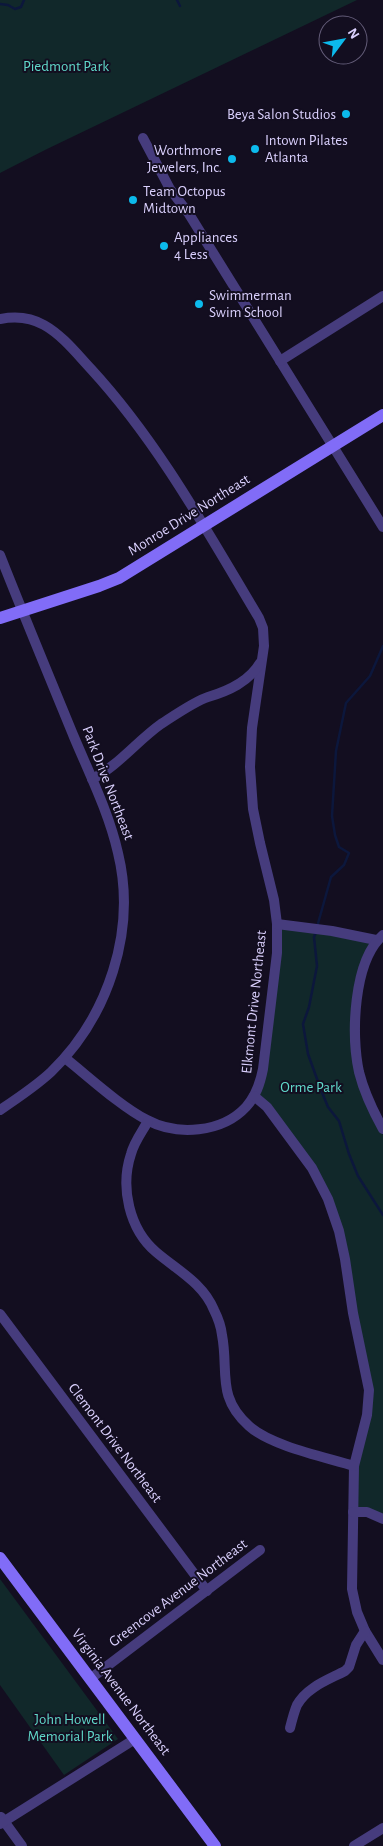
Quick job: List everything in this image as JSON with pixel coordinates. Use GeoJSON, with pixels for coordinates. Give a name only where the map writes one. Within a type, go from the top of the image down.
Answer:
{"type":"FeatureCollection","features":[{"type":"Feature","properties":{"kind":"main road","name":"Monroe Drive Northeast"},"geometry":{"type":"LineString","coordinates":[[0,618],[119,578],[383,415]]}},
{"type":"Feature","properties":{"kind":"main road","name":"Virginia Avenue Northeast"},"geometry":{"type":"LineString","coordinates":[[0,1558],[215,1846]]}},
{"type":"Feature","properties":{"kind":"street"},"geometry":{"type":"LineString","coordinates":[[143,138],[170,189],[185,208],[383,527]]}},
{"type":"Feature","properties":{"kind":"street"},"geometry":{"type":"LineString","coordinates":[[280,362],[383,296]]}},
{"type":"Feature","properties":{"kind":"street","name":"Elkmont Drive Northeast"},"geometry":{"type":"LineString","coordinates":[[0,319],[22,317],[34,320],[54,332],[81,358],[126,410],[152,446],[259,618],[264,637],[252,728],[250,767],[253,809],[274,900],[277,924],[277,953],[260,1084],[246,1108],[235,1117],[212,1128],[178,1129],[148,1121],[65,1058]]}},
{"type":"Feature","properties":{"kind":"street","name":"Park Drive Northeast"},"geometry":{"type":"LineString","coordinates":[[0,555],[110,824],[119,855],[123,891],[123,923],[116,963],[104,997],[87,1029],[65,1058],[36,1085],[0,1110]]}},
{"type":"Feature","properties":{"kind":"street"},"geometry":{"type":"LineString","coordinates":[[92,779],[108,769],[136,743],[161,724],[201,701],[246,680],[262,660]]}},
{"type":"Feature","properties":{"kind":"street"},"geometry":{"type":"LineString","coordinates":[[277,924],[380,938],[364,966],[358,993],[355,1029],[359,1072],[367,1095],[383,1129]]}},
{"type":"Feature","properties":{"kind":"street"},"geometry":{"type":"LineString","coordinates":[[254,1096],[268,1107],[312,1168],[328,1199],[339,1231],[369,1390],[367,1415],[354,1466],[352,1589],[357,1612],[365,1631],[383,1660]]}},
{"type":"Feature","properties":{"kind":"street"},"geometry":{"type":"LineString","coordinates":[[148,1121],[134,1144],[128,1165],[126,1187],[130,1209],[138,1230],[148,1245],[193,1280],[212,1306],[222,1335],[225,1385],[234,1408],[248,1426],[267,1438],[354,1466]]}},
{"type":"Feature","properties":{"kind":"street","name":"Clemont Drive Northeast"},"geometry":{"type":"LineString","coordinates":[[0,1314],[207,1591]]}},
{"type":"Feature","properties":{"kind":"street"},"geometry":{"type":"LineString","coordinates":[[353,1512],[368,1512],[383,1518]]}},
{"type":"Feature","properties":{"kind":"street","name":"Greencove Avenue Northeast"},"geometry":{"type":"LineString","coordinates":[[90,1679],[260,1550]]}},
{"type":"Feature","properties":{"kind":"street"},"geometry":{"type":"LineString","coordinates":[[290,1728],[296,1707],[305,1695],[313,1688],[349,1667],[356,1645],[365,1631]]}},
{"type":"Feature","properties":{"kind":"street"},"geometry":{"type":"LineString","coordinates":[[22,1846],[1,1821],[135,1739]]}},
{"type":"Feature","properties":{"kind":"street"},"geometry":{"type":"LineString","coordinates":[[354,1846],[383,1828]]}},
{"type":"Feature","properties":{"kind":"green space","name":"Piedmont Park"},"geometry":{"type":"Polygon","coordinates":[[[0,0],[357,0],[326,15],[318,15],[318,19],[0,173],[0,0]]]}},
{"type":"Feature","properties":{"kind":"green space","name":"Orme Park"},"geometry":{"type":"Polygon","coordinates":[[[276,926],[374,941],[356,983],[351,1051],[383,1135],[383,1518],[349,1508],[371,1413],[332,1216],[302,1156],[258,1103],[276,926]]]}},
{"type":"Feature","properties":{"kind":"green space","name":"John Howell Memorial Park"},"geometry":{"type":"Polygon","coordinates":[[[0,1579],[118,1739],[64,1775],[0,1685],[0,1579]]]}},
{"type":"Feature","properties":{"kind":"waterway"},"geometry":{"type":"LineString","coordinates":[[0,4],[8,5],[15,9],[21,7],[24,0]]}},
{"type":"Feature","properties":{"kind":"waterway"},"geometry":{"type":"LineString","coordinates":[[177,0],[180,6]]}},
{"type":"Feature","properties":{"kind":"waterway"},"geometry":{"type":"LineString","coordinates":[[317,927],[331,877],[344,865],[349,853],[339,847],[332,816],[336,751],[346,703],[370,676],[383,646]]}},
{"type":"Feature","properties":{"kind":"waterway"},"geometry":{"type":"LineString","coordinates":[[316,932],[314,937],[317,966],[309,1007],[303,1024],[308,1054],[328,1107],[339,1121],[358,1176],[383,1215]]}},
{"type":"Feature","properties":{"kind":"place","name":"Beya Salon Studios"},"geometry":{"type":"Point","coordinates":[346,114]}},
{"type":"Feature","properties":{"kind":"place","name":"Intown Pilates Atlanta"},"geometry":{"type":"Point","coordinates":[255,149]}},
{"type":"Feature","properties":{"kind":"place","name":"Worthmore Jewelers, Inc."},"geometry":{"type":"Point","coordinates":[232,159]}},
{"type":"Feature","properties":{"kind":"place","name":"Team Octopus Midtown"},"geometry":{"type":"Point","coordinates":[133,200]}},
{"type":"Feature","properties":{"kind":"place","name":"Appliances 4 Less"},"geometry":{"type":"Point","coordinates":[164,246]}},
{"type":"Feature","properties":{"kind":"place","name":"Swimmerman Swim School"},"geometry":{"type":"Point","coordinates":[199,304]}}]}
